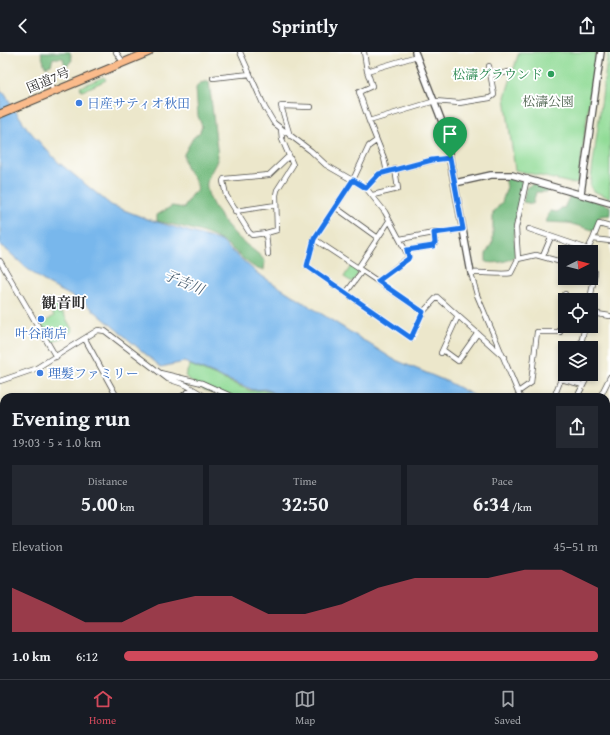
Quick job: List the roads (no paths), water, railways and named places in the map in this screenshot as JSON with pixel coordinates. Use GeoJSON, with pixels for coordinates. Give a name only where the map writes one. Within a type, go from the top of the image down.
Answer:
{"type":"FeatureCollection","features":[{"type":"Feature","properties":{"kind":"highway","name":"国道7号"},"geometry":{"type":"LineString","coordinates":[[0,114],[16,106],[149,52]]}},
{"type":"Feature","properties":{"kind":"street"},"geometry":{"type":"LineString","coordinates":[[116,52],[123,62]]}},
{"type":"Feature","properties":{"kind":"street"},"geometry":{"type":"LineString","coordinates":[[240,52],[265,108],[274,123],[311,151],[326,165],[366,188],[385,212],[407,250],[409,257],[378,281]]}},
{"type":"Feature","properties":{"kind":"street"},"geometry":{"type":"LineString","coordinates":[[364,52],[367,71],[372,86],[360,92],[376,141],[384,158],[387,172]]}},
{"type":"Feature","properties":{"kind":"street"},"geometry":{"type":"LineString","coordinates":[[581,193],[601,52]]}},
{"type":"Feature","properties":{"kind":"street"},"geometry":{"type":"LineString","coordinates":[[367,71],[416,54],[444,127],[477,295],[518,392],[531,383],[537,332],[558,332]]}},
{"type":"Feature","properties":{"kind":"street"},"geometry":{"type":"LineString","coordinates":[[369,121],[435,101],[459,103],[490,98],[494,95],[490,66]]}},
{"type":"Feature","properties":{"kind":"street"},"geometry":{"type":"LineString","coordinates":[[491,74],[509,72]]}},
{"type":"Feature","properties":{"kind":"street"},"geometry":{"type":"LineString","coordinates":[[213,78],[250,74]]}},
{"type":"Feature","properties":{"kind":"street"},"geometry":{"type":"LineString","coordinates":[[46,75],[54,91]]}},
{"type":"Feature","properties":{"kind":"street"},"geometry":{"type":"LineString","coordinates":[[290,136],[281,106],[311,107]]}},
{"type":"Feature","properties":{"kind":"street"},"geometry":{"type":"LineString","coordinates":[[281,129],[282,139],[290,156],[292,165],[277,190],[277,230],[252,235],[226,195],[224,179],[269,175],[290,156]]}},
{"type":"Feature","properties":{"kind":"street"},"geometry":{"type":"LineString","coordinates":[[376,141],[369,146],[353,180],[314,239],[307,266],[411,338],[423,312],[437,297],[504,357]]}},
{"type":"Feature","properties":{"kind":"street"},"geometry":{"type":"LineString","coordinates":[[366,188],[379,174],[432,160],[450,158]]}},
{"type":"Feature","properties":{"kind":"street"},"geometry":{"type":"LineString","coordinates":[[373,195],[398,189],[395,170]]}},
{"type":"Feature","properties":{"kind":"street"},"geometry":{"type":"LineString","coordinates":[[455,183],[491,175],[512,175],[581,193],[610,203]]}},
{"type":"Feature","properties":{"kind":"street"},"geometry":{"type":"LineString","coordinates":[[472,273],[511,273],[518,259],[516,228],[527,178]]}},
{"type":"Feature","properties":{"kind":"street"},"geometry":{"type":"LineString","coordinates":[[235,211],[276,205]]}},
{"type":"Feature","properties":{"kind":"street"},"geometry":{"type":"LineString","coordinates":[[335,207],[378,238]]}},
{"type":"Feature","properties":{"kind":"street"},"geometry":{"type":"LineString","coordinates":[[346,293],[389,221]]}},
{"type":"Feature","properties":{"kind":"street"},"geometry":{"type":"LineString","coordinates":[[590,245],[599,224],[610,227]]}},
{"type":"Feature","properties":{"kind":"street"},"geometry":{"type":"LineString","coordinates":[[400,239],[463,229]]}},
{"type":"Feature","properties":{"kind":"street"},"geometry":{"type":"LineString","coordinates":[[529,229],[572,245]]}},
{"type":"Feature","properties":{"kind":"street"},"geometry":{"type":"LineString","coordinates":[[266,233],[268,254]]}},
{"type":"Feature","properties":{"kind":"street"},"geometry":{"type":"LineString","coordinates":[[407,250],[433,246],[435,243],[434,233]]}},
{"type":"Feature","properties":{"kind":"street"},"geometry":{"type":"LineString","coordinates":[[543,256],[551,237]]}},
{"type":"Feature","properties":{"kind":"street"},"geometry":{"type":"LineString","coordinates":[[314,239],[423,312]]}},
{"type":"Feature","properties":{"kind":"street"},"geometry":{"type":"LineString","coordinates":[[593,239],[610,241]]}},
{"type":"Feature","properties":{"kind":"street"},"geometry":{"type":"LineString","coordinates":[[518,259],[536,255],[558,261]]}},
{"type":"Feature","properties":{"kind":"street"},"geometry":{"type":"LineString","coordinates":[[0,261],[56,357]]}},
{"type":"Feature","properties":{"kind":"street"},"geometry":{"type":"LineString","coordinates":[[598,314],[610,316]]}},
{"type":"Feature","properties":{"kind":"street"},"geometry":{"type":"LineString","coordinates":[[458,316],[442,351],[458,362],[477,334]]}},
{"type":"Feature","properties":{"kind":"street"},"geometry":{"type":"LineString","coordinates":[[0,381],[34,369],[56,357],[98,330],[105,331],[168,379],[186,385],[199,393]]}},
{"type":"Feature","properties":{"kind":"street"},"geometry":{"type":"LineString","coordinates":[[85,339],[115,393]]}},
{"type":"Feature","properties":{"kind":"street"},"geometry":{"type":"LineString","coordinates":[[158,372],[202,383],[224,393]]}},
{"type":"Feature","properties":{"kind":"street"},"geometry":{"type":"LineString","coordinates":[[602,393],[610,377]]}},
{"type":"Feature","properties":{"kind":"street"},"geometry":{"type":"LineString","coordinates":[[556,393],[561,379],[583,385]]}},
{"type":"Feature","properties":{"kind":"street"},"geometry":{"type":"LineString","coordinates":[[579,393],[585,381]]}},
{"type":"Feature","properties":{"kind":"street"},"geometry":{"type":"LineString","coordinates":[[186,393],[192,389]]}},
{"type":"Feature","properties":{"kind":"water","name":"子吉川"},"geometry":{"type":"Polygon","coordinates":[[[0,87],[1,92],[4,93],[27,128],[42,145],[58,162],[111,205],[147,219],[221,241],[257,273],[393,359],[448,382],[469,393],[273,393],[266,389],[253,390],[184,362],[161,367],[85,303],[48,284],[30,271],[0,244],[0,87]]]}},
{"type":"Feature","properties":{"kind":"place","name":"松濤グラウンド"},"geometry":{"type":"Point","coordinates":[551,74]}},
{"type":"Feature","properties":{"kind":"place","name":"日産サティオ秋田"},"geometry":{"type":"Point","coordinates":[79,103]}},
{"type":"Feature","properties":{"kind":"place","name":"叶谷商店"},"geometry":{"type":"Point","coordinates":[41,319]}},
{"type":"Feature","properties":{"kind":"place","name":"理髪ファミリー"},"geometry":{"type":"Point","coordinates":[40,373]}},
{"type":"Feature","properties":{"kind":"district","name":"観音町"},"geometry":{"type":"Point","coordinates":[64,302]}},
{"type":"Feature","properties":{"kind":"park label","name":"松濤公園"},"geometry":{"type":"Point","coordinates":[548,101]}}]}
